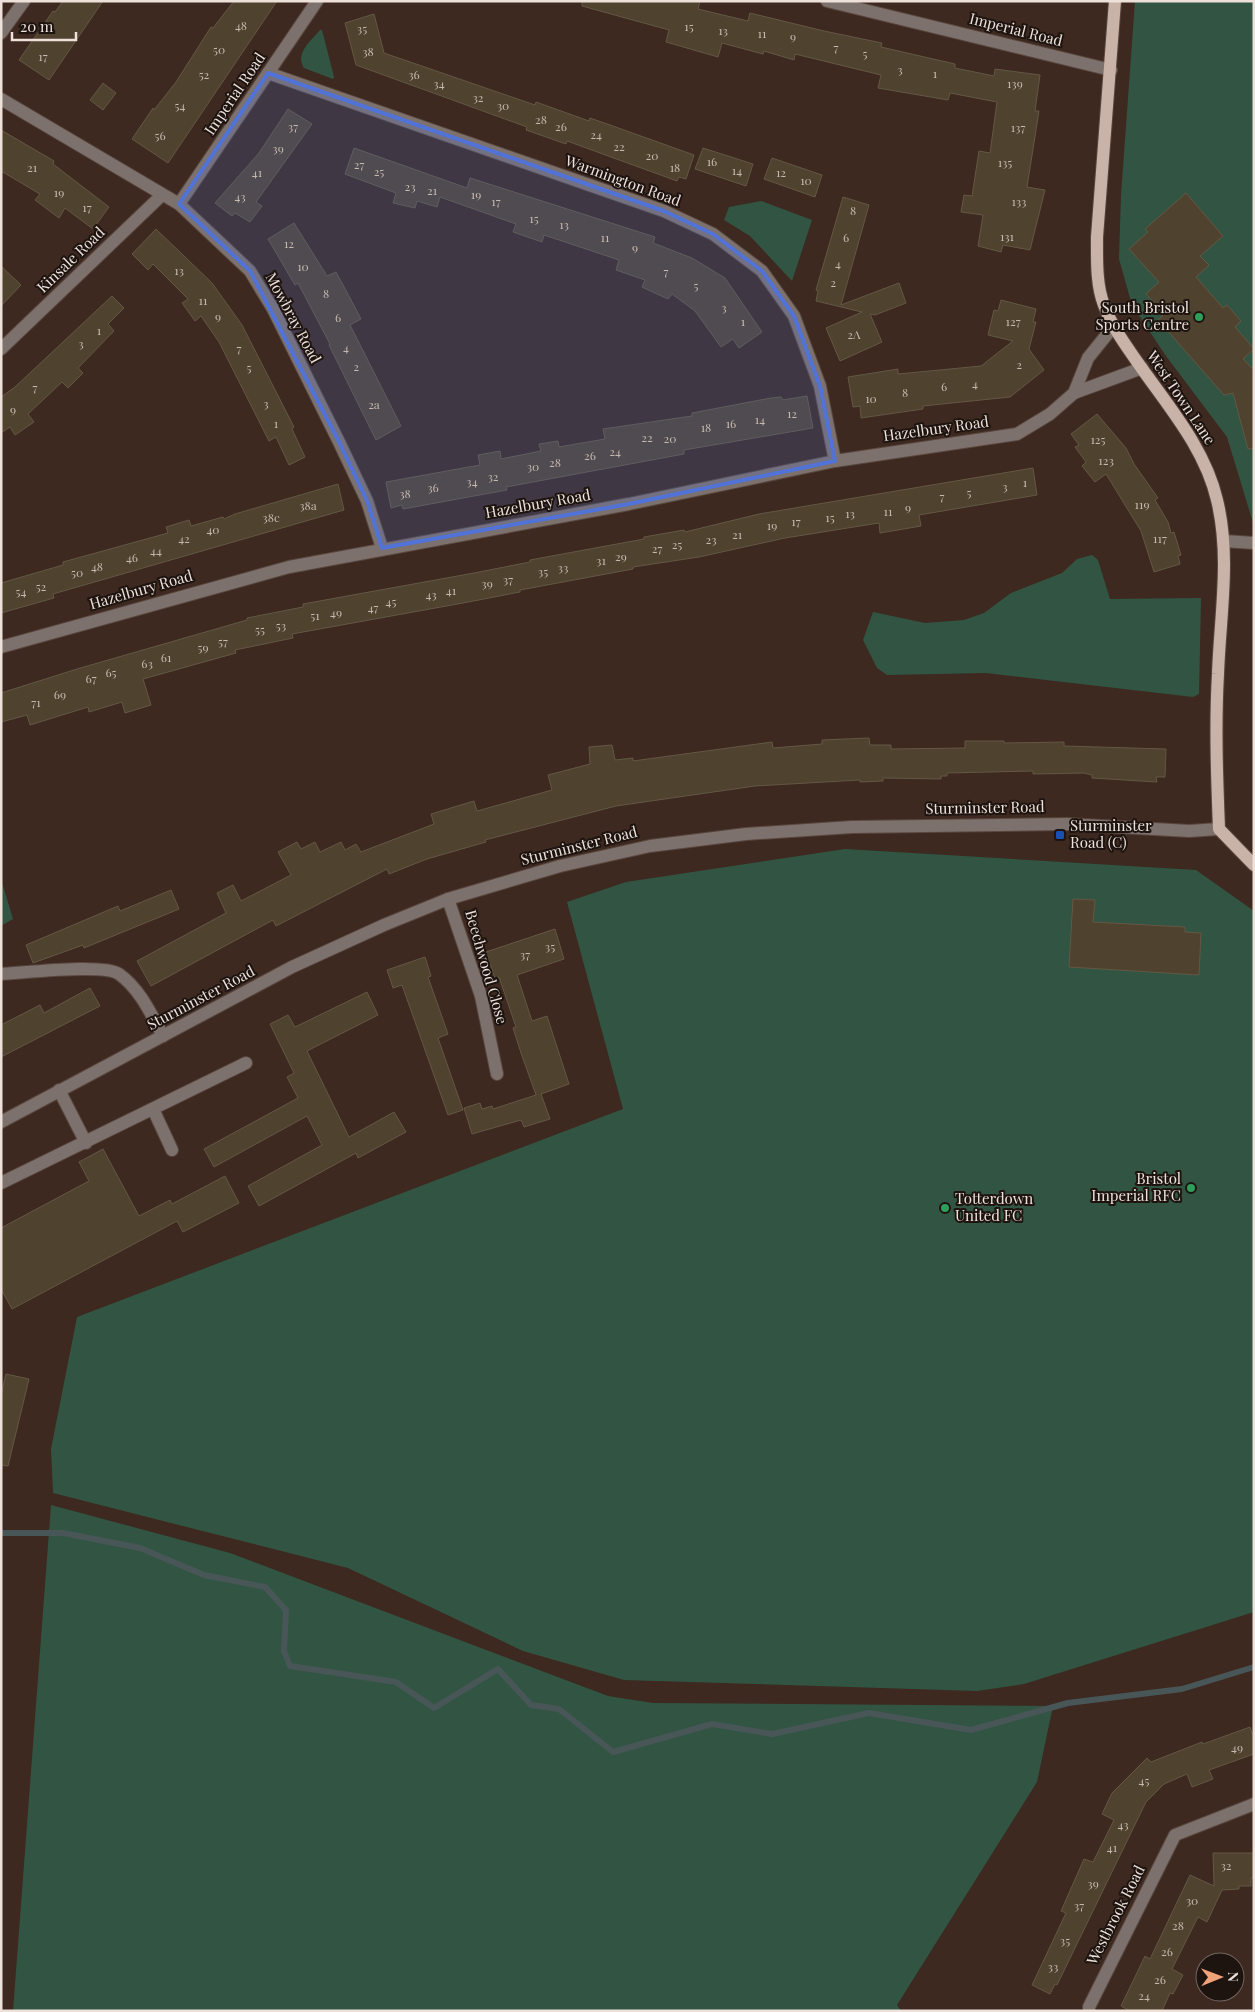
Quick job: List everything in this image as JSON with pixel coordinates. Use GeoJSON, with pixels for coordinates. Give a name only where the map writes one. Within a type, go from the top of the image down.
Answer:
{"type":"FeatureCollection","features":[{"type":"Feature","properties":{"kind":"main road","name":"West Town Lane"},"geometry":{"type":"LineString","coordinates":[[1115,1],[1097,255],[1102,302],[1113,327],[1189,435],[1205,466],[1217,500],[1224,541],[1217,684],[1216,761],[1219,829]]}},
{"type":"Feature","properties":{"kind":"main road"},"geometry":{"type":"LineString","coordinates":[[1219,829],[1254,865]]}},
{"type":"Feature","properties":{"kind":"street"},"geometry":{"type":"LineString","coordinates":[[1,33],[24,1]]}},
{"type":"Feature","properties":{"kind":"street","name":"Imperial Road"},"geometry":{"type":"LineString","coordinates":[[179,204],[317,1]]}},
{"type":"Feature","properties":{"kind":"street","name":"Imperial Road"},"geometry":{"type":"LineString","coordinates":[[827,1],[1111,70]]}},
{"type":"Feature","properties":{"kind":"street","name":"Warmington Road"},"geometry":{"type":"LineString","coordinates":[[268,73],[664,212],[713,234],[762,271],[794,316],[820,386],[835,461]]}},
{"type":"Feature","properties":{"kind":"street","name":"Mowbray Road"},"geometry":{"type":"LineString","coordinates":[[1,99],[179,204],[250,271],[343,450],[367,501],[382,548]]}},
{"type":"Feature","properties":{"kind":"street","name":"Kinsale Road"},"geometry":{"type":"LineString","coordinates":[[1,349],[162,195]]}},
{"type":"Feature","properties":{"kind":"street","name":"Hazelbury Road"},"geometry":{"type":"LineString","coordinates":[[1074,393],[1088,358],[1113,327]]}},
{"type":"Feature","properties":{"kind":"street","name":"Hazelbury Road"},"geometry":{"type":"LineString","coordinates":[[1,647],[289,567],[382,548],[629,504],[835,461],[1017,434],[1050,414],[1074,393],[1142,368]]}},
{"type":"Feature","properties":{"kind":"street"},"geometry":{"type":"LineString","coordinates":[[1224,541],[1254,543]]}},
{"type":"Feature","properties":{"kind":"street","name":"Sturminster Road"},"geometry":{"type":"LineString","coordinates":[[1,1122],[292,968],[384,925],[448,899],[560,866],[650,846],[746,834],[852,827],[1067,824],[1182,830],[1219,829]]}},
{"type":"Feature","properties":{"kind":"street","name":"Beechwood Close"},"geometry":{"type":"LineString","coordinates":[[448,899],[480,996],[497,1074]]}},
{"type":"Feature","properties":{"kind":"street"},"geometry":{"type":"LineString","coordinates":[[1,974],[101,968],[118,972],[138,992],[163,1036]]}},
{"type":"Feature","properties":{"kind":"street"},"geometry":{"type":"LineString","coordinates":[[1,1183],[246,1063]]}},
{"type":"Feature","properties":{"kind":"street"},"geometry":{"type":"LineString","coordinates":[[59,1090],[86,1143]]}},
{"type":"Feature","properties":{"kind":"street"},"geometry":{"type":"LineString","coordinates":[[153,1110],[172,1150]]}},
{"type":"Feature","properties":{"kind":"street","name":"Westbrook Road"},"geometry":{"type":"LineString","coordinates":[[1089,2011],[1089,2007],[1175,1835],[1254,1804]]}},
{"type":"Feature","properties":{"kind":"highlighted area"},"geometry":{"type":"Polygon","coordinates":[[[268,73],[664,211],[713,234],[762,271],[794,316],[820,386],[835,461],[629,504],[382,548],[367,501],[339,442],[250,271],[179,204],[268,73]]]}},
{"type":"Feature","properties":{"kind":"green space","name":"South Bristol Sports Centre"},"geometry":{"type":"Polygon","coordinates":[[[1135,1],[1254,1],[1254,526],[1227,437],[1166,356],[1132,305],[1119,259],[1121,195],[1135,1]]]}},
{"type":"Feature","properties":{"kind":"green space"},"geometry":{"type":"Polygon","coordinates":[[[320,30],[322,30],[333,79],[304,68],[302,63],[302,53],[320,30]]]}},
{"type":"Feature","properties":{"kind":"green space"},"geometry":{"type":"Polygon","coordinates":[[[761,201],[812,220],[792,281],[750,236],[724,220],[729,207],[761,201]]]}},
{"type":"Feature","properties":{"kind":"green space"},"geometry":{"type":"Polygon","coordinates":[[[1092,555],[1098,560],[1110,599],[1201,598],[1199,694],[1193,697],[986,673],[887,675],[877,668],[863,640],[873,612],[925,623],[964,620],[984,613],[1011,593],[1062,573],[1077,559],[1092,555]]]}},
{"type":"Feature","properties":{"kind":"green space"},"geometry":{"type":"Polygon","coordinates":[[[845,849],[1196,870],[1254,911],[1254,1612],[1024,1684],[977,1691],[624,1680],[523,1651],[348,1568],[53,1493],[51,1449],[77,1317],[623,1109],[567,902],[626,882],[845,849]]]}},
{"type":"Feature","properties":{"kind":"green space"},"geometry":{"type":"Polygon","coordinates":[[[1,879],[13,919],[1,926],[1,879]]]}},
{"type":"Feature","properties":{"kind":"green space"},"geometry":{"type":"Polygon","coordinates":[[[51,1505],[230,1553],[608,1696],[653,1703],[1053,1706],[1037,1782],[897,2005],[901,2011],[13,2011],[51,1505]]]}},
{"type":"Feature","properties":{"kind":"building"},"geometry":{"type":"Polygon","coordinates":[[[63,1],[103,1],[49,80],[19,60],[53,11],[55,12],[63,1]]]}},
{"type":"Feature","properties":{"kind":"building"},"geometry":{"type":"Polygon","coordinates":[[[234,1],[277,1],[168,163],[132,139],[153,108],[154,110],[176,82],[211,27],[213,28],[234,1]]]}},
{"type":"Feature","properties":{"kind":"building"},"geometry":{"type":"Polygon","coordinates":[[[582,1],[700,1],[698,9],[748,21],[750,13],[882,43],[881,47],[955,64],[955,68],[994,76],[995,69],[1040,75],[1035,111],[1039,111],[1027,187],[1045,190],[1030,250],[1003,245],[1001,252],[978,246],[983,215],[961,212],[964,195],[972,196],[979,151],[990,153],[997,102],[950,93],[948,100],[878,88],[881,75],[795,54],[794,60],[764,51],[763,54],[722,43],[718,57],[666,42],[669,30],[582,6],[582,1]]]}},
{"type":"Feature","properties":{"kind":"building"},"geometry":{"type":"Polygon","coordinates":[[[374,14],[384,53],[535,105],[536,102],[589,121],[590,118],[694,155],[686,179],[679,177],[677,181],[567,141],[566,144],[526,130],[527,127],[356,65],[345,23],[374,14]]]}},
{"type":"Feature","properties":{"kind":"building"},"geometry":{"type":"Polygon","coordinates":[[[103,83],[116,93],[103,110],[90,100],[103,83]]]}},
{"type":"Feature","properties":{"kind":"building"},"geometry":{"type":"Polygon","coordinates":[[[288,109],[312,124],[256,202],[262,206],[250,222],[235,213],[232,216],[215,203],[259,153],[288,109]]]}},
{"type":"Feature","properties":{"kind":"building"},"geometry":{"type":"Polygon","coordinates":[[[1,130],[54,161],[53,164],[109,207],[93,229],[65,208],[59,218],[35,200],[40,194],[1,171],[1,130]]]}},
{"type":"Feature","properties":{"kind":"building"},"geometry":{"type":"Polygon","coordinates":[[[354,148],[467,188],[470,178],[655,237],[653,243],[692,258],[725,278],[762,332],[739,348],[733,339],[721,347],[695,311],[672,294],[668,299],[642,287],[645,280],[616,270],[619,260],[544,235],[542,242],[513,232],[516,224],[440,197],[437,207],[417,201],[415,208],[393,203],[396,193],[345,174],[354,148]]]}},
{"type":"Feature","properties":{"kind":"building"},"geometry":{"type":"Polygon","coordinates":[[[703,148],[753,164],[746,186],[695,169],[703,148]]]}},
{"type":"Feature","properties":{"kind":"building"},"geometry":{"type":"Polygon","coordinates":[[[772,158],[822,175],[815,197],[764,179],[772,158]]]}},
{"type":"Feature","properties":{"kind":"building","name":"South Bristol Sports Centre"},"geometry":{"type":"Polygon","coordinates":[[[1186,193],[1223,236],[1200,256],[1209,265],[1196,277],[1223,308],[1227,305],[1241,321],[1235,327],[1254,349],[1243,359],[1254,370],[1254,448],[1248,449],[1233,393],[1224,395],[1158,320],[1164,314],[1146,294],[1159,282],[1129,249],[1148,232],[1145,229],[1186,193]]]}},
{"type":"Feature","properties":{"kind":"building"},"geometry":{"type":"Polygon","coordinates":[[[843,197],[869,205],[841,305],[899,283],[906,303],[875,315],[870,314],[882,342],[840,361],[826,328],[862,312],[816,301],[818,291],[816,290],[843,197]]]}},
{"type":"Feature","properties":{"kind":"building"},"geometry":{"type":"Polygon","coordinates":[[[294,223],[327,276],[336,272],[361,319],[350,325],[401,426],[376,440],[330,344],[298,283],[295,285],[268,239],[294,223]]]}},
{"type":"Feature","properties":{"kind":"building"},"geometry":{"type":"Polygon","coordinates":[[[156,229],[212,283],[242,325],[294,427],[292,429],[305,457],[289,465],[276,437],[269,441],[219,342],[201,316],[195,321],[182,303],[188,299],[153,264],[148,270],[132,254],[156,229]]]}},
{"type":"Feature","properties":{"kind":"building"},"geometry":{"type":"Polygon","coordinates":[[[1,266],[21,285],[1,306],[1,266]]]}},
{"type":"Feature","properties":{"kind":"building"},"geometry":{"type":"Polygon","coordinates":[[[112,296],[124,308],[108,324],[114,331],[78,368],[83,373],[68,388],[62,382],[28,414],[34,422],[15,435],[10,427],[1,433],[1,397],[15,387],[112,296]]]}},
{"type":"Feature","properties":{"kind":"building"},"geometry":{"type":"Polygon","coordinates":[[[1001,300],[1036,309],[1033,322],[1036,322],[1029,349],[1044,370],[1010,397],[923,406],[923,409],[861,418],[860,406],[853,407],[848,377],[898,369],[898,374],[981,366],[1013,341],[988,335],[994,310],[998,311],[1001,300]]]}},
{"type":"Feature","properties":{"kind":"building"},"geometry":{"type":"Polygon","coordinates":[[[807,396],[813,428],[684,450],[684,454],[506,487],[507,490],[403,509],[402,505],[391,508],[386,482],[480,465],[478,455],[500,451],[501,459],[541,451],[539,444],[558,441],[559,447],[605,439],[603,429],[692,416],[692,413],[771,398],[781,397],[783,400],[807,396]]]}},
{"type":"Feature","properties":{"kind":"building"},"geometry":{"type":"Polygon","coordinates":[[[1097,414],[1126,448],[1134,464],[1158,498],[1155,500],[1168,522],[1171,533],[1174,532],[1181,555],[1178,556],[1180,564],[1154,572],[1141,531],[1106,474],[1095,482],[1082,466],[1086,462],[1075,447],[1079,445],[1071,434],[1097,414]]]}},
{"type":"Feature","properties":{"kind":"building"},"geometry":{"type":"Polygon","coordinates":[[[1033,468],[1037,495],[919,515],[921,526],[880,533],[879,523],[785,538],[699,557],[633,567],[633,569],[520,590],[520,592],[292,634],[293,638],[235,650],[236,653],[143,679],[151,705],[125,713],[122,702],[89,712],[88,707],[30,725],[27,715],[1,722],[1,693],[247,620],[247,618],[303,607],[303,604],[530,562],[530,560],[644,539],[644,537],[684,530],[685,532],[759,514],[1033,468]]]}},
{"type":"Feature","properties":{"kind":"building"},"geometry":{"type":"Polygon","coordinates":[[[338,484],[344,510],[53,594],[54,598],[1,613],[1,583],[63,565],[63,562],[168,533],[166,527],[189,520],[191,526],[223,517],[224,519],[235,514],[338,484]]]}},
{"type":"Feature","properties":{"kind":"building"},"geometry":{"type":"Polygon","coordinates":[[[869,738],[870,745],[891,745],[891,749],[965,748],[965,741],[1004,741],[1004,743],[1064,742],[1064,746],[1166,749],[1165,777],[1156,777],[1157,782],[1092,778],[1092,775],[1084,773],[1033,774],[1033,771],[947,773],[947,776],[941,776],[941,779],[883,778],[883,781],[860,782],[860,780],[755,786],[616,806],[485,840],[486,842],[427,859],[389,874],[387,869],[276,926],[273,920],[151,986],[137,961],[226,913],[217,893],[233,885],[241,901],[291,875],[278,852],[297,842],[301,849],[315,842],[320,852],[341,842],[345,850],[356,844],[361,852],[434,824],[431,814],[474,801],[477,811],[552,790],[548,775],[590,764],[589,747],[612,745],[615,760],[633,758],[633,761],[772,742],[773,748],[822,744],[822,740],[869,738]]]}},
{"type":"Feature","properties":{"kind":"building"},"geometry":{"type":"Polygon","coordinates":[[[171,890],[179,909],[84,948],[83,945],[33,963],[26,945],[118,906],[120,911],[171,890]]]}},
{"type":"Feature","properties":{"kind":"building"},"geometry":{"type":"Polygon","coordinates":[[[1073,899],[1095,900],[1093,922],[1185,927],[1185,932],[1201,933],[1199,975],[1069,967],[1073,899]]]}},
{"type":"Feature","properties":{"kind":"building"},"geometry":{"type":"Polygon","coordinates":[[[555,929],[564,959],[517,975],[532,1021],[547,1016],[569,1084],[541,1094],[550,1119],[524,1127],[521,1120],[472,1134],[464,1108],[480,1103],[482,1109],[492,1106],[493,1109],[536,1095],[513,1028],[516,1027],[499,977],[495,978],[486,952],[555,929]]]}},
{"type":"Feature","properties":{"kind":"building"},"geometry":{"type":"Polygon","coordinates":[[[425,957],[431,976],[428,977],[448,1034],[438,1038],[463,1110],[448,1115],[402,985],[393,988],[387,970],[425,957]]]}},
{"type":"Feature","properties":{"kind":"building"},"geometry":{"type":"Polygon","coordinates":[[[90,988],[100,1006],[1,1057],[1,1025],[40,1005],[44,1013],[90,988]]]}},
{"type":"Feature","properties":{"kind":"building"},"geometry":{"type":"Polygon","coordinates":[[[367,992],[378,1015],[307,1051],[349,1137],[394,1112],[406,1132],[358,1158],[356,1153],[259,1206],[248,1186],[322,1145],[307,1116],[214,1167],[204,1149],[298,1098],[287,1077],[294,1073],[270,1024],[288,1015],[295,1027],[367,992]]]}},
{"type":"Feature","properties":{"kind":"building"},"geometry":{"type":"Polygon","coordinates":[[[103,1149],[139,1216],[170,1200],[172,1204],[225,1176],[239,1203],[183,1232],[177,1221],[12,1309],[1,1289],[1,1228],[89,1181],[79,1162],[103,1149]]]}},
{"type":"Feature","properties":{"kind":"building"},"geometry":{"type":"Polygon","coordinates":[[[6,1374],[29,1379],[8,1466],[1,1465],[1,1395],[6,1374]]]}},
{"type":"Feature","properties":{"kind":"building"},"geometry":{"type":"Polygon","coordinates":[[[1250,1727],[1254,1738],[1254,1754],[1209,1770],[1213,1779],[1192,1787],[1187,1774],[1164,1784],[1146,1802],[1057,1985],[1055,1984],[1050,1994],[1032,1985],[1066,1913],[1061,1911],[1084,1859],[1093,1862],[1114,1820],[1102,1814],[1112,1793],[1147,1758],[1151,1762],[1202,1742],[1203,1744],[1250,1727]]]}},
{"type":"Feature","properties":{"kind":"building"},"geometry":{"type":"Polygon","coordinates":[[[1213,1853],[1254,1853],[1254,1878],[1251,1878],[1251,1886],[1239,1886],[1239,1889],[1222,1890],[1207,1922],[1198,1917],[1172,1969],[1183,1975],[1173,1994],[1170,1993],[1162,2011],[1130,2011],[1121,2006],[1145,1956],[1150,1959],[1190,1875],[1214,1886],[1213,1853]]]}},
{"type":"Feature","properties":{"kind":"waterway"},"geometry":{"type":"LineString","coordinates":[[1,1533],[63,1533],[140,1548],[204,1575],[265,1587],[286,1610],[284,1651],[290,1666],[396,1682],[434,1708],[498,1669],[531,1705],[559,1709],[613,1752],[712,1724],[772,1734],[869,1713],[971,1730],[1068,1703],[1182,1689],[1254,1667]]}},
{"type":"Feature","properties":{"kind":"place","name":"South Bristol Sports Centre"},"geometry":{"type":"Point","coordinates":[1199,317]}},
{"type":"Feature","properties":{"kind":"place","name":"Sturminster Road (C)"},"geometry":{"type":"Point","coordinates":[1060,835]}},
{"type":"Feature","properties":{"kind":"place","name":"Bristol Imperial RFC"},"geometry":{"type":"Point","coordinates":[1191,1188]}},
{"type":"Feature","properties":{"kind":"place","name":"Totterdown United FC"},"geometry":{"type":"Point","coordinates":[945,1208]}}]}
